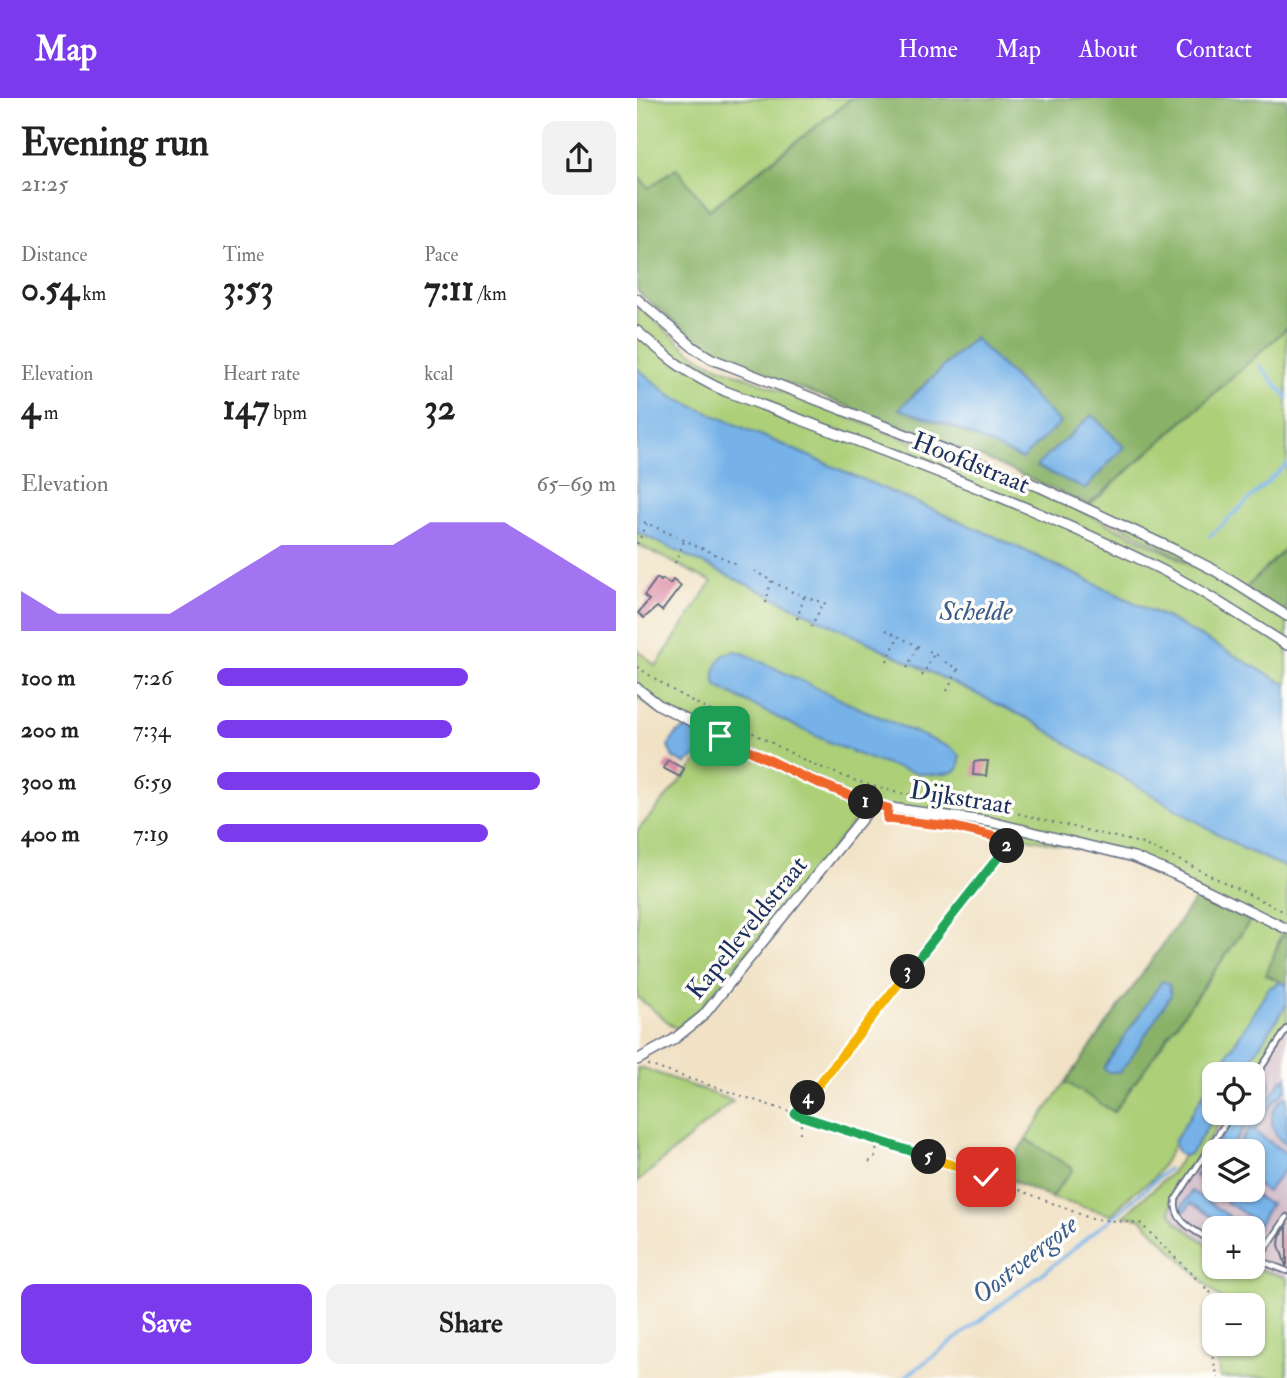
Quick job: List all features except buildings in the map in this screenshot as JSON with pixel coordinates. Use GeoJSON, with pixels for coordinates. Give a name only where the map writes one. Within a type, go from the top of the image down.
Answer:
{"type":"FeatureCollection","features":[{"type":"Feature","properties":{"kind":"street"},"geometry":{"type":"LineString","coordinates":[[637,299],[693,347],[712,359],[1040,487],[1214,570],[1287,616]]}},
{"type":"Feature","properties":{"kind":"street","name":"Hoofdstraat"},"geometry":{"type":"LineString","coordinates":[[637,331],[678,367],[701,380],[1030,509],[1164,571],[1287,645]]}},
{"type":"Feature","properties":{"kind":"street","name":"Dijkstraat"},"geometry":{"type":"LineString","coordinates":[[637,688],[659,705],[776,764],[873,805],[991,822],[1134,857],[1287,929]]}},
{"type":"Feature","properties":{"kind":"street","name":"Kapelleveldstraat"},"geometry":{"type":"LineString","coordinates":[[637,1060],[673,1040],[703,1016],[873,805]]}},
{"type":"Feature","properties":{"kind":"lane"},"geometry":{"type":"LineString","coordinates":[[1265,1062],[1287,1029]]}},
{"type":"Feature","properties":{"kind":"lane"},"geometry":{"type":"LineString","coordinates":[[1202,1234],[1180,1220],[1174,1209],[1176,1199],[1224,1125]]}},
{"type":"Feature","properties":{"kind":"lane"},"geometry":{"type":"LineString","coordinates":[[1265,1248],[1287,1217]]}},
{"type":"Feature","properties":{"kind":"lane"},"geometry":{"type":"LineString","coordinates":[[1265,1263],[1287,1271]]}},
{"type":"Feature","properties":{"kind":"path"},"geometry":{"type":"LineString","coordinates":[[637,544],[646,522],[737,564]]}},
{"type":"Feature","properties":{"kind":"path"},"geometry":{"type":"LineString","coordinates":[[675,563],[685,540]]}},
{"type":"Feature","properties":{"kind":"path"},"geometry":{"type":"LineString","coordinates":[[754,571],[829,605]]}},
{"type":"Feature","properties":{"kind":"path"},"geometry":{"type":"LineString","coordinates":[[766,603],[772,580]]}},
{"type":"Feature","properties":{"kind":"path"},"geometry":{"type":"LineString","coordinates":[[797,619],[805,596]]}},
{"type":"Feature","properties":{"kind":"path"},"geometry":{"type":"LineString","coordinates":[[811,627],[824,603]]}},
{"type":"Feature","properties":{"kind":"path"},"geometry":{"type":"LineString","coordinates":[[886,630],[920,647],[907,668]]}},
{"type":"Feature","properties":{"kind":"path"},"geometry":{"type":"LineString","coordinates":[[887,661],[899,636]]}},
{"type":"Feature","properties":{"kind":"path"},"geometry":{"type":"LineString","coordinates":[[929,651],[938,656]]}},
{"type":"Feature","properties":{"kind":"path"},"geometry":{"type":"LineString","coordinates":[[922,676],[934,654]]}},
{"type":"Feature","properties":{"kind":"path"},"geometry":{"type":"LineString","coordinates":[[945,662],[963,672]]}},
{"type":"Feature","properties":{"kind":"path"},"geometry":{"type":"LineString","coordinates":[[637,667],[677,693],[808,762],[856,781],[898,793],[987,806],[1140,843],[1287,913]]}},
{"type":"Feature","properties":{"kind":"path"},"geometry":{"type":"LineString","coordinates":[[947,691],[958,669]]}},
{"type":"Feature","properties":{"kind":"path"},"geometry":{"type":"LineString","coordinates":[[888,808],[887,819],[928,824]]}},
{"type":"Feature","properties":{"kind":"path"},"geometry":{"type":"LineString","coordinates":[[795,1114],[1007,848],[1007,842],[1000,838],[950,826]]}},
{"type":"Feature","properties":{"kind":"path"},"geometry":{"type":"LineString","coordinates":[[637,1060],[986,1177],[1092,1219],[1140,1223],[1211,1293]]}},
{"type":"Feature","properties":{"kind":"path"},"geometry":{"type":"LineString","coordinates":[[800,1133],[803,1116]]}},
{"type":"Feature","properties":{"kind":"path"},"geometry":{"type":"LineString","coordinates":[[869,1162],[875,1157],[878,1140]]}},
{"type":"Feature","properties":{"kind":"path"},"geometry":{"type":"LineString","coordinates":[[1056,1231],[1070,1222],[1071,1211]]}},
{"type":"Feature","properties":{"kind":"path"},"geometry":{"type":"LineString","coordinates":[[1212,1356],[1218,1378]]}},
{"type":"Feature","properties":{"kind":"shaded area"},"geometry":{"type":"Polygon","coordinates":[[[1287,1023],[1287,1278],[1265,1271],[1265,1216],[1202,1216],[1202,1240],[1178,1223],[1170,1211],[1171,1194],[1202,1148],[1202,1202],[1265,1202],[1265,1139],[1208,1139],[1218,1125],[1265,1125],[1265,1062],[1260,1062],[1287,1023]]]}},
{"type":"Feature","properties":{"kind":"green space"},"geometry":{"type":"Polygon","coordinates":[[[637,98],[852,98],[709,210],[676,169],[648,189],[637,176],[637,98]]]}},
{"type":"Feature","properties":{"kind":"green space"},"geometry":{"type":"Polygon","coordinates":[[[852,98],[1287,98],[1287,328],[1089,505],[984,458],[715,356],[637,291],[637,176],[649,188],[676,168],[709,210],[852,98]],[[974,338],[900,408],[949,425],[974,338]]]}},
{"type":"Feature","properties":{"kind":"green space"},"geometry":{"type":"Polygon","coordinates":[[[637,305],[689,351],[710,363],[1038,491],[1173,555],[1287,621],[1287,685],[1171,620],[998,538],[672,397],[637,368],[637,305]]]}},
{"type":"Feature","properties":{"kind":"green space"},"geometry":{"type":"Polygon","coordinates":[[[1287,328],[1287,547],[1244,590],[1087,508],[1287,328]]]}},
{"type":"Feature","properties":{"kind":"green space"},"geometry":{"type":"Polygon","coordinates":[[[637,532],[1029,719],[1244,849],[1287,868],[1287,937],[1281,935],[1266,975],[1280,982],[1269,988],[1223,1062],[1202,1062],[1202,1097],[1162,1166],[1154,1178],[1133,1193],[1111,1215],[1051,1198],[1072,1169],[1026,1139],[1066,1082],[1114,1112],[1250,921],[1170,880],[1100,853],[989,830],[869,813],[859,809],[854,822],[700,1009],[677,1029],[637,997],[637,831],[719,736],[679,715],[675,720],[656,711],[637,697],[637,650],[656,666],[712,582],[637,544],[637,532]]]}},
{"type":"Feature","properties":{"kind":"green space"},"geometry":{"type":"Polygon","coordinates":[[[1287,547],[1287,616],[1244,590],[1287,547]]]}},
{"type":"Feature","properties":{"kind":"green space"},"geometry":{"type":"Polygon","coordinates":[[[1198,895],[1250,921],[1114,1112],[1066,1082],[1198,895]]]}},
{"type":"Feature","properties":{"kind":"green space"},"geometry":{"type":"Polygon","coordinates":[[[1282,935],[1287,937],[1287,985],[1266,975],[1282,935]]]}},
{"type":"Feature","properties":{"kind":"green space"},"geometry":{"type":"Polygon","coordinates":[[[1287,1004],[1287,1023],[1260,1062],[1249,1062],[1287,1004]]]}},
{"type":"Feature","properties":{"kind":"green space"},"geometry":{"type":"Polygon","coordinates":[[[637,1068],[733,1101],[637,1182],[637,1068]]]}},
{"type":"Feature","properties":{"kind":"green space"},"geometry":{"type":"Polygon","coordinates":[[[1209,1125],[1218,1125],[1209,1139],[1202,1139],[1202,1149],[1172,1194],[1170,1211],[1178,1223],[1202,1240],[1202,1279],[1265,1279],[1265,1271],[1287,1278],[1287,1378],[1220,1378],[1216,1356],[1265,1356],[1265,1293],[1215,1293],[1140,1218],[1124,1216],[1170,1174],[1183,1156],[1190,1154],[1209,1125]]]}},
{"type":"Feature","properties":{"kind":"green space"},"geometry":{"type":"Polygon","coordinates":[[[1026,1139],[1073,1169],[1051,1198],[1001,1175],[1026,1139]]]}},
{"type":"Feature","properties":{"kind":"water"},"geometry":{"type":"Polygon","coordinates":[[[974,338],[1060,423],[1022,459],[949,425],[899,409],[974,338]]]}},
{"type":"Feature","properties":{"kind":"water","name":"Schelde"},"geometry":{"type":"Polygon","coordinates":[[[637,368],[672,397],[998,538],[1171,620],[1287,685],[1287,868],[1244,849],[1029,719],[637,532],[637,368]]]}},
{"type":"Feature","properties":{"kind":"water"},"geometry":{"type":"Polygon","coordinates":[[[1092,415],[1124,447],[1085,489],[1036,466],[1092,415]]]}},
{"type":"Feature","properties":{"kind":"water"},"geometry":{"type":"Polygon","coordinates":[[[734,651],[951,748],[960,756],[959,768],[940,774],[911,772],[877,761],[801,729],[716,686],[717,664],[724,656],[734,651]]]}},
{"type":"Feature","properties":{"kind":"water"},"geometry":{"type":"Polygon","coordinates":[[[687,728],[706,735],[709,739],[697,756],[685,764],[673,758],[668,746],[677,733],[687,728]]]}},
{"type":"Feature","properties":{"kind":"water"},"geometry":{"type":"Polygon","coordinates":[[[1162,981],[1169,984],[1171,995],[1129,1061],[1119,1072],[1107,1072],[1104,1068],[1162,981]]]}},
{"type":"Feature","properties":{"kind":"water"},"geometry":{"type":"Polygon","coordinates":[[[1280,982],[1287,985],[1287,1004],[1249,1062],[1223,1062],[1269,988],[1280,982]]]}},
{"type":"Feature","properties":{"kind":"water"},"geometry":{"type":"Polygon","coordinates":[[[1287,1076],[1287,1090],[1276,1098],[1265,1114],[1265,1104],[1282,1079],[1284,1081],[1287,1076]]]}},
{"type":"Feature","properties":{"kind":"water"},"geometry":{"type":"Polygon","coordinates":[[[1265,1077],[1270,1079],[1271,1087],[1265,1096],[1265,1077]]]}},
{"type":"Feature","properties":{"kind":"water"},"geometry":{"type":"Polygon","coordinates":[[[1202,1096],[1202,1125],[1209,1125],[1190,1154],[1183,1156],[1177,1151],[1174,1142],[1202,1096]]]}},
{"type":"Feature","properties":{"kind":"water"},"geometry":{"type":"Polygon","coordinates":[[[1287,1096],[1287,1145],[1276,1134],[1272,1121],[1275,1107],[1287,1096]]]}},
{"type":"Feature","properties":{"kind":"water"},"geometry":{"type":"Polygon","coordinates":[[[1229,1125],[1246,1125],[1237,1139],[1220,1139],[1229,1125]]]}},
{"type":"Feature","properties":{"kind":"water"},"geometry":{"type":"Polygon","coordinates":[[[1251,1125],[1258,1125],[1254,1131],[1287,1154],[1287,1166],[1267,1192],[1265,1139],[1242,1139],[1251,1125]]]}},
{"type":"Feature","properties":{"kind":"water"},"geometry":{"type":"Polygon","coordinates":[[[1202,1166],[1202,1180],[1195,1176],[1202,1166]]]}},
{"type":"Feature","properties":{"kind":"water"},"geometry":{"type":"Polygon","coordinates":[[[1192,1191],[1202,1198],[1202,1202],[1208,1202],[1229,1216],[1211,1216],[1191,1203],[1185,1211],[1181,1208],[1192,1191]]]}},
{"type":"Feature","properties":{"kind":"water"},"geometry":{"type":"Polygon","coordinates":[[[1226,1202],[1271,1203],[1264,1216],[1248,1216],[1226,1202]]]}},
{"type":"Feature","properties":{"kind":"waterway"},"geometry":{"type":"LineString","coordinates":[[1260,366],[1287,397]]}},
{"type":"Feature","properties":{"kind":"waterway"},"geometry":{"type":"LineString","coordinates":[[1210,536],[1287,464]]}},
{"type":"Feature","properties":{"kind":"waterway","name":"Oostveergote"},"geometry":{"type":"LineString","coordinates":[[904,1378],[1047,1270],[1168,1169]]}},
{"type":"Feature","properties":{"kind":"route"},"geometry":{"type":"LineString","coordinates":[[720,736],[831,789],[888,808],[887,819],[950,826],[1007,842],[1007,848],[795,1114],[986,1177]]}}]}
